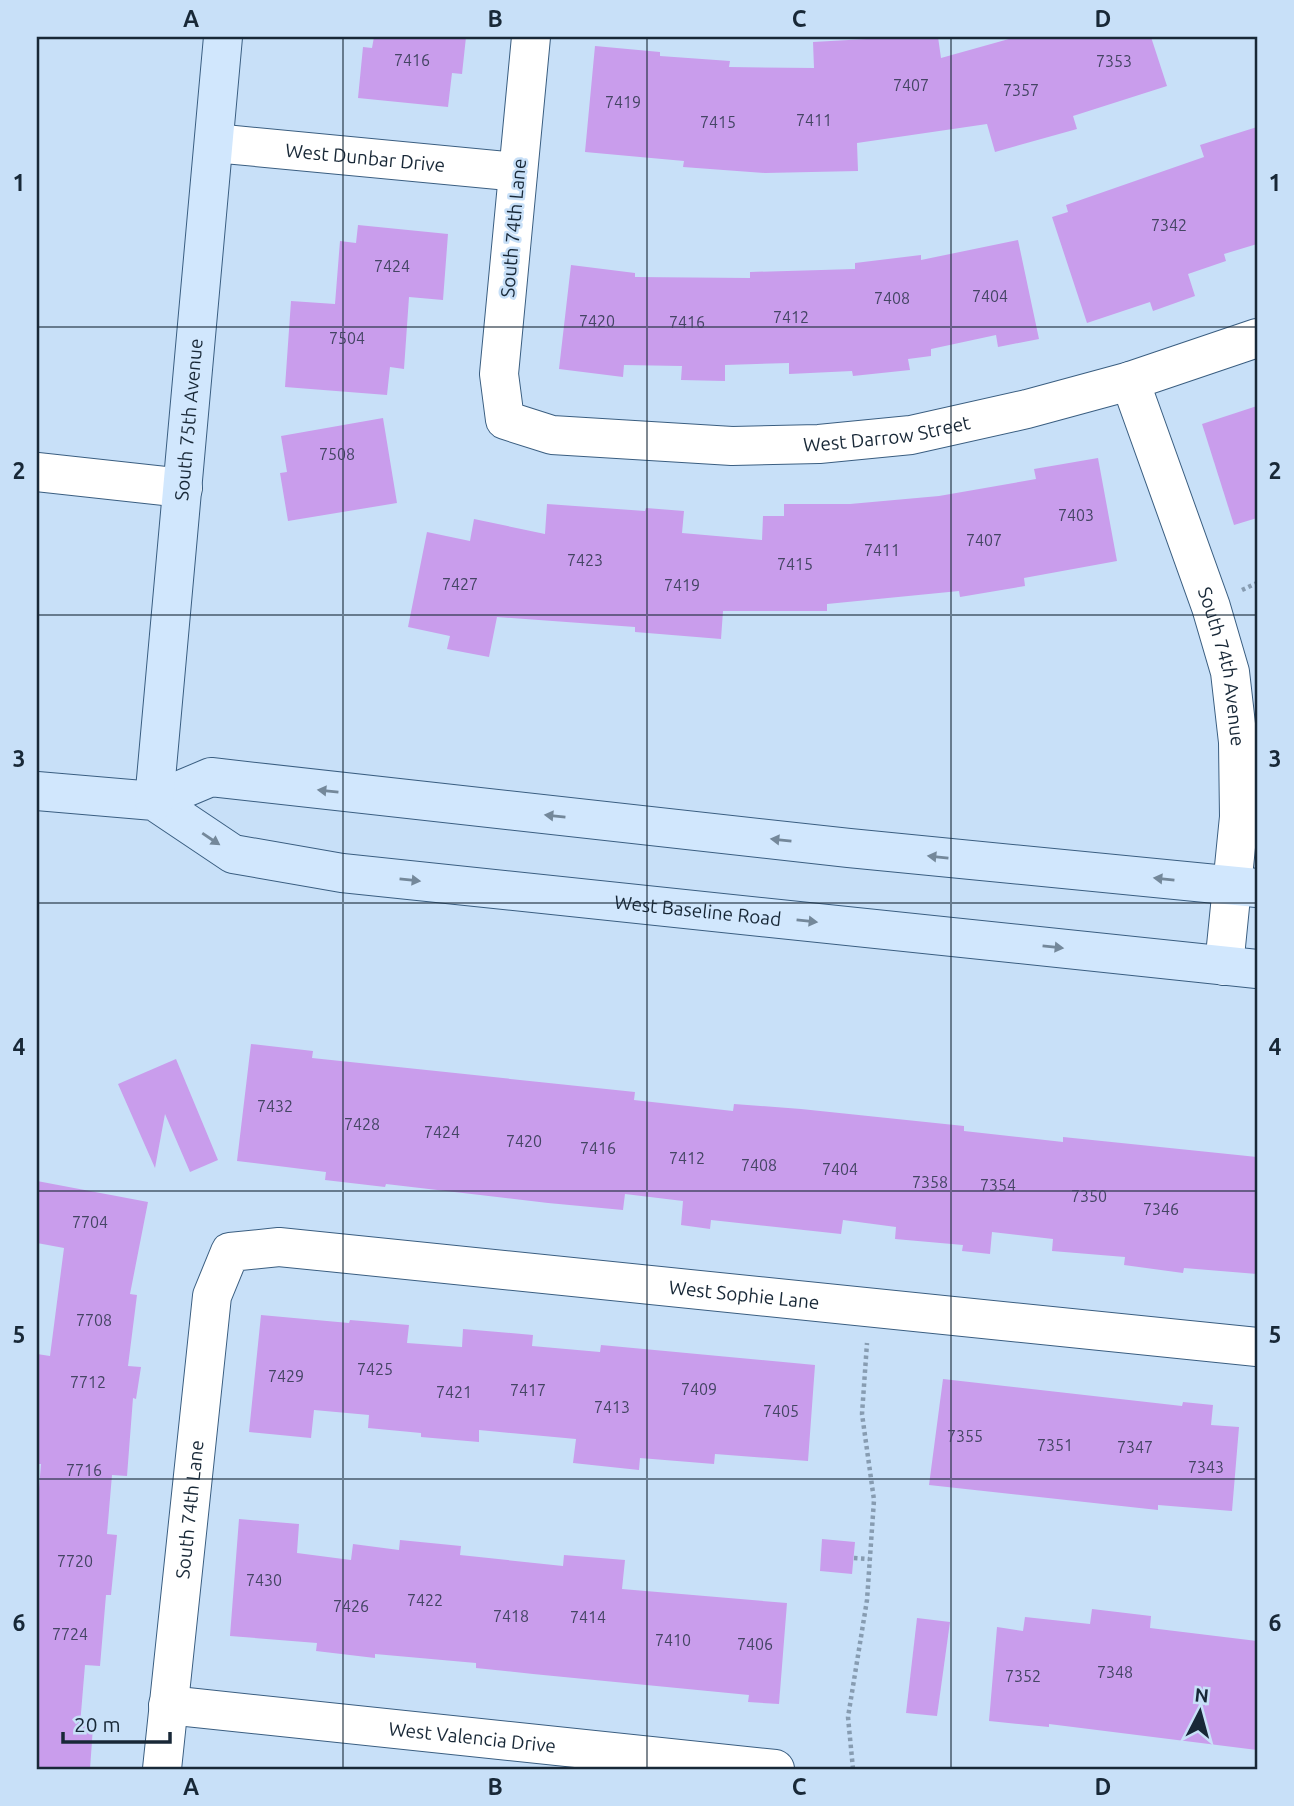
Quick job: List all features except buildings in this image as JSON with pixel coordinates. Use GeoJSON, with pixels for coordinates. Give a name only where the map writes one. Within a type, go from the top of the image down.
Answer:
{"type":"FeatureCollection","features":[{"type":"Feature","properties":{"kind":"main road","name":"South 75th Avenue"},"geometry":{"type":"LineString","coordinates":[[155,801],[223,37]]}},
{"type":"Feature","properties":{"kind":"main road","name":"West Baseline Road"},"geometry":{"type":"LineString","coordinates":[[37,791],[155,801],[211,777],[849,848],[1245,887]]}},
{"type":"Feature","properties":{"kind":"main road","name":"West Baseline Road"},"geometry":{"type":"LineString","coordinates":[[155,801],[233,854],[342,873],[1241,967]]}},
{"type":"Feature","properties":{"kind":"street","name":"South 74th Lane"},"geometry":{"type":"LineString","coordinates":[[505,420],[499,373],[531,37]]}},
{"type":"Feature","properties":{"kind":"street","name":"West Dunbar Drive"},"geometry":{"type":"LineString","coordinates":[[214,143],[518,172]]}},
{"type":"Feature","properties":{"kind":"street","name":"West Darrow Street"},"geometry":{"type":"LineString","coordinates":[[505,420],[552,435],[732,446],[819,444],[911,435],[1027,409],[1130,381],[1257,338]]}},
{"type":"Feature","properties":{"kind":"street","name":"South 74th Avenue"},"geometry":{"type":"LineString","coordinates":[[1130,381],[1211,607],[1230,672],[1238,742],[1239,817],[1245,887],[1241,967]]}},
{"type":"Feature","properties":{"kind":"street"},"geometry":{"type":"LineString","coordinates":[[37,472],[183,488]]}},
{"type":"Feature","properties":{"kind":"street","name":"West Sophie Lane"},"geometry":{"type":"LineString","coordinates":[[230,1252],[279,1247],[1257,1347]]}},
{"type":"Feature","properties":{"kind":"street","name":"South 74th Lane"},"geometry":{"type":"LineString","coordinates":[[162,1769],[212,1296],[230,1252]]}},
{"type":"Feature","properties":{"kind":"street","name":"West Valencia Drive"},"geometry":{"type":"LineString","coordinates":[[169,1705],[775,1769]]}},
{"type":"Feature","properties":{"kind":"path"},"geometry":{"type":"LineString","coordinates":[[853,1769],[848,1717],[867,1600],[874,1500],[862,1414],[869,1306]]}},
{"type":"Feature","properties":{"kind":"path"},"geometry":{"type":"LineString","coordinates":[[854,1558],[869,1559]]}}]}
